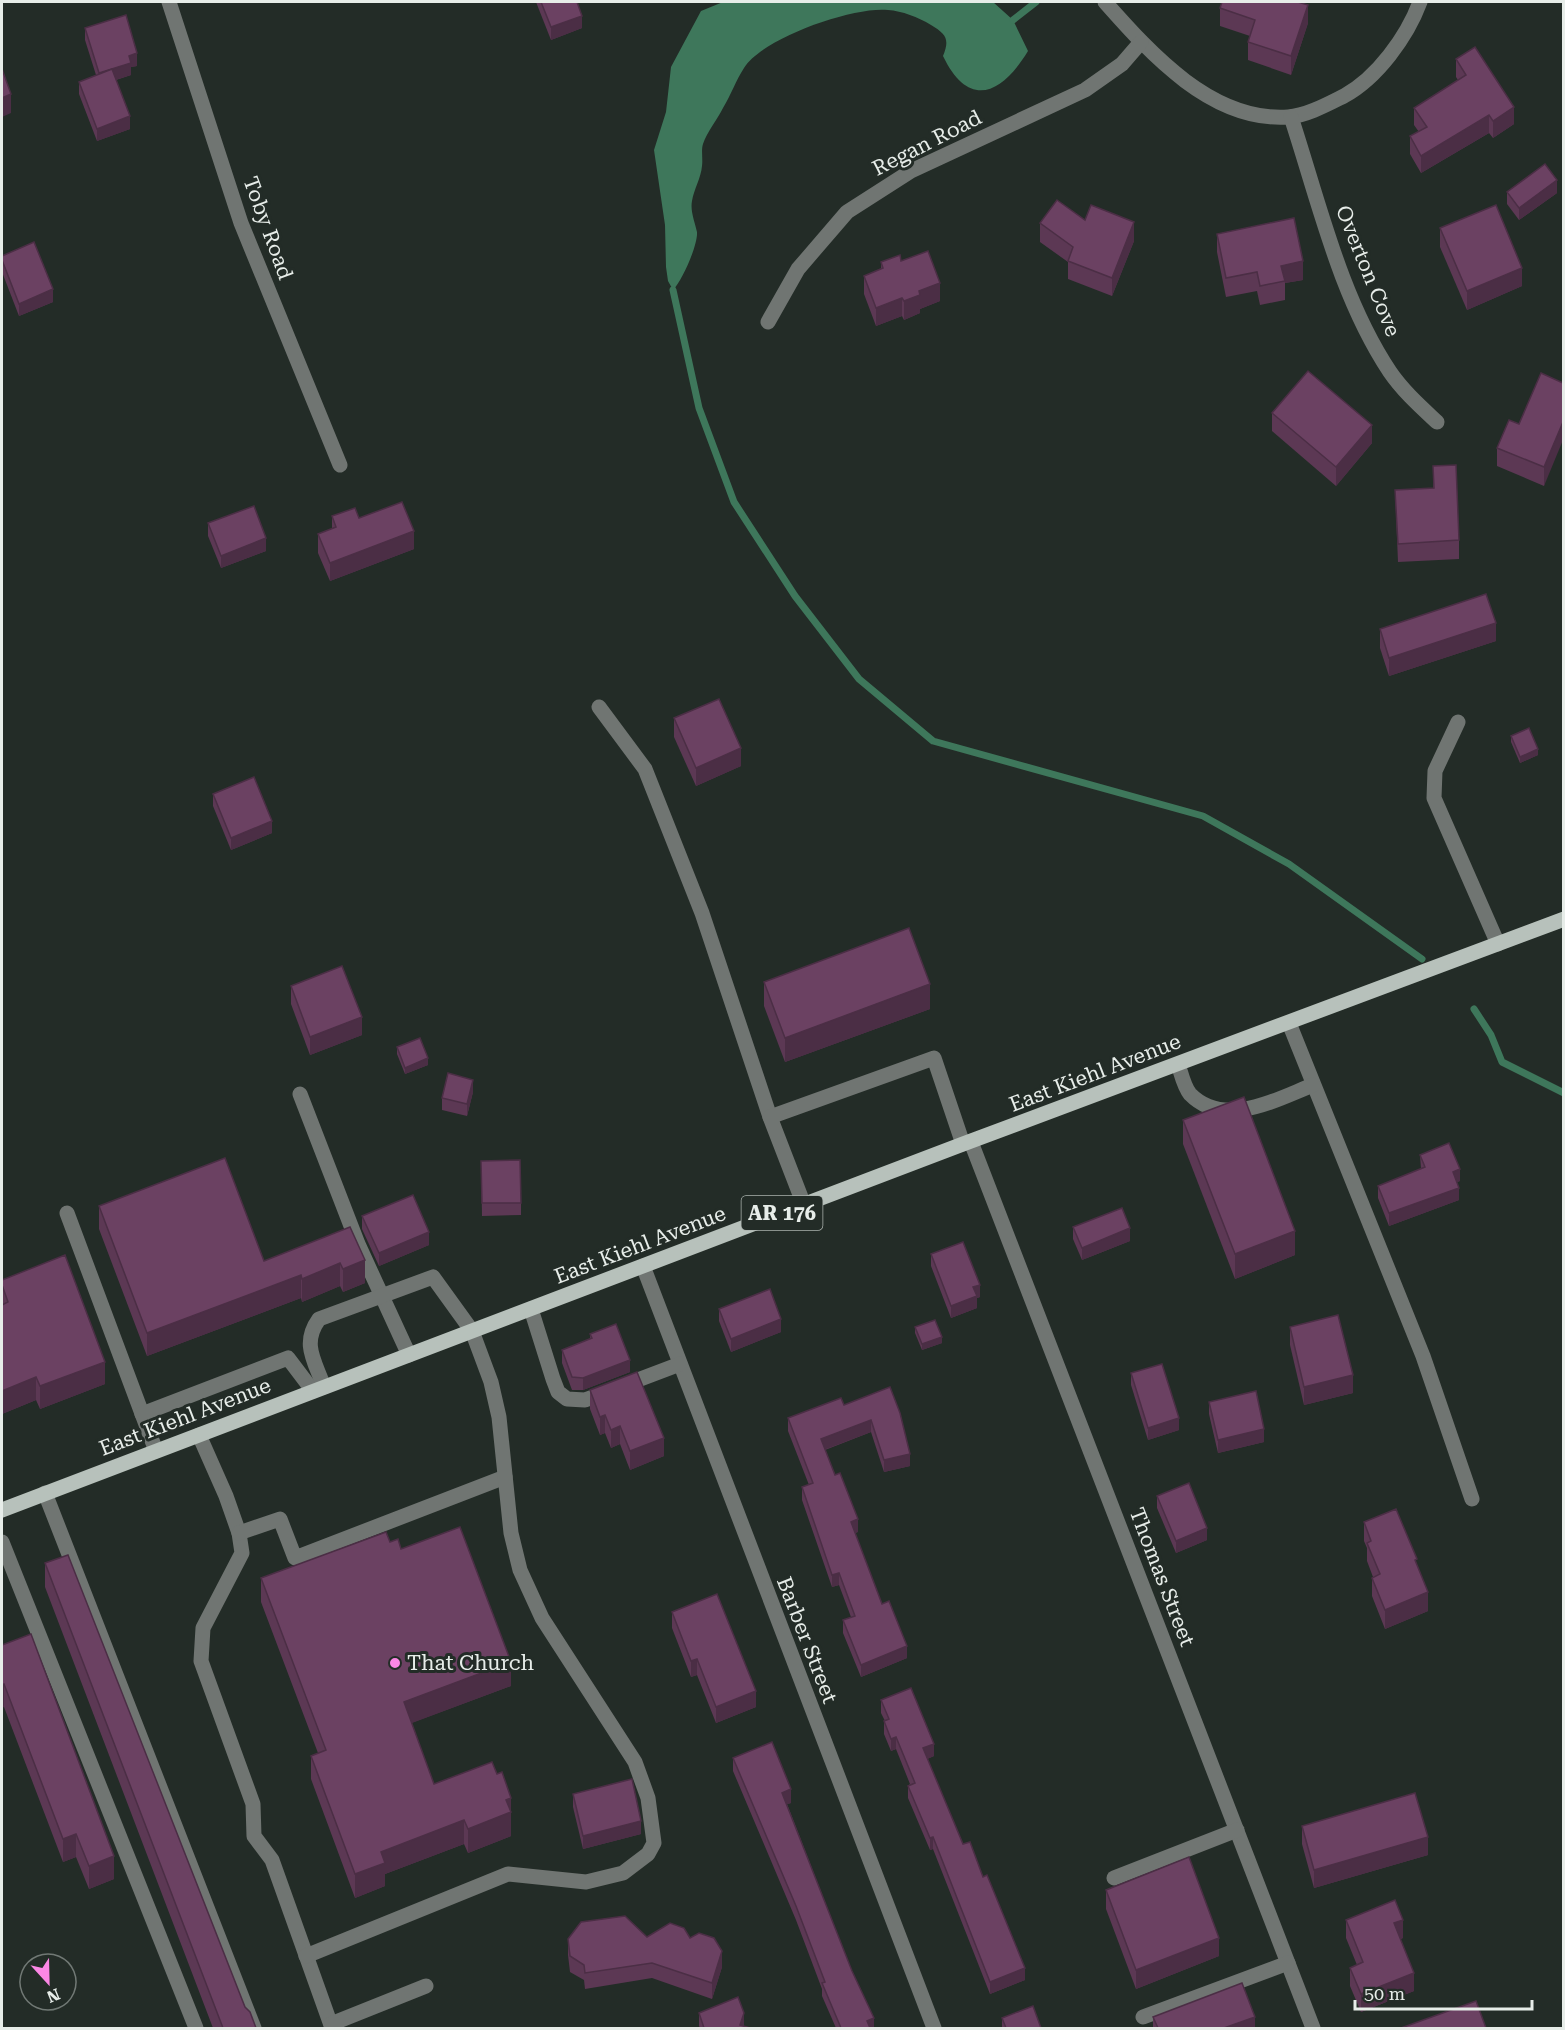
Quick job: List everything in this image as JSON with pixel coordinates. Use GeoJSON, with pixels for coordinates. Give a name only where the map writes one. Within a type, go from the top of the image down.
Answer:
{"type":"FeatureCollection","features":[{"type":"Feature","properties":{"kind":"main road","name":"East Kiehl Avenue"},"geometry":{"type":"LineString","coordinates":[[2,1510],[1563,919]]}},
{"type":"Feature","properties":{"kind":"street","name":"Toby Road"},"geometry":{"type":"LineString","coordinates":[[169,2],[241,223],[340,465]]}},
{"type":"Feature","properties":{"kind":"street"},"geometry":{"type":"LineString","coordinates":[[1105,2],[1141,42],[1181,77],[1234,109],[1257,116],[1291,117],[1328,104],[1367,80],[1402,36],[1420,2]]}},
{"type":"Feature","properties":{"kind":"street","name":"Regan Road"},"geometry":{"type":"LineString","coordinates":[[768,322],[798,269],[847,212],[911,171],[1085,90],[1122,64],[1141,42]]}},
{"type":"Feature","properties":{"kind":"street","name":"Overton Cove"},"geometry":{"type":"LineString","coordinates":[[1291,117],[1342,272],[1370,340],[1392,374],[1437,422]]}},
{"type":"Feature","properties":{"kind":"street"},"geometry":{"type":"LineString","coordinates":[[599,707],[645,769],[702,913],[770,1117],[804,1205]]}},
{"type":"Feature","properties":{"kind":"street"},"geometry":{"type":"LineString","coordinates":[[1458,722],[1435,771],[1434,798],[1498,944]]}},
{"type":"Feature","properties":{"kind":"street"},"geometry":{"type":"LineString","coordinates":[[1289,1023],[1423,1356],[1472,1499]]}},
{"type":"Feature","properties":{"kind":"street","name":"Thomas Street"},"geometry":{"type":"LineString","coordinates":[[770,1117],[934,1058],[1313,2028]]}},
{"type":"Feature","properties":{"kind":"street"},"geometry":{"type":"LineString","coordinates":[[1178,1064],[1189,1093],[1217,1110],[1256,1108],[1313,1085]]}},
{"type":"Feature","properties":{"kind":"street"},"geometry":{"type":"LineString","coordinates":[[300,1094],[358,1244],[409,1355]]}},
{"type":"Feature","properties":{"kind":"street"},"geometry":{"type":"LineString","coordinates":[[67,1213],[156,1451]]}},
{"type":"Feature","properties":{"kind":"street","name":"Barber Street"},"geometry":{"type":"LineString","coordinates":[[643,1266],[934,2028]]}},
{"type":"Feature","properties":{"kind":"street"},"geometry":{"type":"LineString","coordinates":[[306,1956],[508,1874],[586,1882],[623,1873],[648,1854],[654,1843],[648,1798],[635,1762],[542,1618],[520,1570],[511,1533],[499,1417],[490,1383],[472,1331],[433,1276],[319,1319],[309,1332],[310,1349],[319,1389]]}},
{"type":"Feature","properties":{"kind":"street"},"geometry":{"type":"LineString","coordinates":[[531,1309],[558,1392],[567,1399],[585,1400],[680,1364]]}},
{"type":"Feature","properties":{"kind":"street"},"geometry":{"type":"LineString","coordinates":[[142,1414],[288,1358],[319,1389]]}},
{"type":"Feature","properties":{"kind":"street"},"geometry":{"type":"LineString","coordinates":[[199,1435],[239,1533],[242,1553],[203,1628],[201,1661],[253,1804],[254,1836],[272,1860],[332,2026],[426,1986]]}},
{"type":"Feature","properties":{"kind":"street"},"geometry":{"type":"LineString","coordinates":[[239,1533],[280,1519],[295,1558],[506,1477]]}},
{"type":"Feature","properties":{"kind":"street"},"geometry":{"type":"LineString","coordinates":[[45,1493],[254,2028]]}},
{"type":"Feature","properties":{"kind":"street"},"geometry":{"type":"LineString","coordinates":[[2,1542],[196,2028]]}},
{"type":"Feature","properties":{"kind":"street"},"geometry":{"type":"LineString","coordinates":[[1114,1878],[1237,1830]]}},
{"type":"Feature","properties":{"kind":"street"},"geometry":{"type":"LineString","coordinates":[[1143,2017],[1288,1963]]}},
{"type":"Feature","properties":{"kind":"shaded area"},"geometry":{"type":"Polygon","coordinates":[[[723,2],[993,2],[1013,20],[1028,51],[1007,78],[997,86],[986,90],[974,89],[964,84],[953,73],[943,56],[946,41],[940,31],[921,19],[899,12],[873,10],[854,13],[810,26],[769,46],[744,68],[702,146],[701,170],[692,205],[697,238],[689,262],[673,290],[668,281],[666,267],[665,225],[654,150],[666,112],[671,67],[701,11],[723,2]]]}},
{"type":"Feature","properties":{"kind":"building"},"geometry":{"type":"Polygon","coordinates":[[[541,2],[577,2],[582,16],[551,27],[541,2]]]}},
{"type":"Feature","properties":{"kind":"building"},"geometry":{"type":"Polygon","coordinates":[[[1222,2],[1298,2],[1308,5],[1291,56],[1248,42],[1255,20],[1220,8],[1222,2]]]}},
{"type":"Feature","properties":{"kind":"building"},"geometry":{"type":"Polygon","coordinates":[[[126,15],[137,53],[129,56],[131,63],[99,73],[85,28],[126,15]]]}},
{"type":"Feature","properties":{"kind":"building"},"geometry":{"type":"Polygon","coordinates":[[[1475,47],[1514,107],[1493,121],[1489,115],[1421,156],[1410,136],[1427,127],[1414,108],[1466,75],[1456,59],[1475,47]]]}},
{"type":"Feature","properties":{"kind":"building"},"geometry":{"type":"Polygon","coordinates":[[[2,69],[11,94],[2,98],[2,69]]]}},
{"type":"Feature","properties":{"kind":"building"},"geometry":{"type":"Polygon","coordinates":[[[112,69],[130,116],[97,129],[79,82],[112,69]]]}},
{"type":"Feature","properties":{"kind":"building"},"geometry":{"type":"Polygon","coordinates":[[[1545,164],[1557,180],[1519,208],[1507,192],[1545,164]]]}},
{"type":"Feature","properties":{"kind":"building"},"geometry":{"type":"Polygon","coordinates":[[[1057,200],[1085,220],[1091,205],[1134,222],[1112,278],[1068,261],[1073,247],[1040,223],[1057,200]]]}},
{"type":"Feature","properties":{"kind":"building"},"geometry":{"type":"Polygon","coordinates":[[[1496,205],[1522,268],[1467,291],[1440,228],[1496,205]]]}},
{"type":"Feature","properties":{"kind":"building"},"geometry":{"type":"Polygon","coordinates":[[[1294,218],[1303,261],[1281,266],[1285,281],[1260,286],[1257,272],[1226,278],[1217,234],[1294,218]]]}},
{"type":"Feature","properties":{"kind":"building"},"geometry":{"type":"Polygon","coordinates":[[[34,242],[53,289],[19,304],[2,256],[34,242]]]}},
{"type":"Feature","properties":{"kind":"building"},"geometry":{"type":"Polygon","coordinates":[[[928,251],[940,283],[919,291],[920,295],[904,301],[902,298],[876,308],[864,276],[883,268],[881,262],[900,255],[901,261],[928,251]]]}},
{"type":"Feature","properties":{"kind":"building"},"geometry":{"type":"Polygon","coordinates":[[[1308,371],[1372,425],[1336,467],[1272,413],[1308,371]]]}},
{"type":"Feature","properties":{"kind":"building"},"geometry":{"type":"Polygon","coordinates":[[[1541,373],[1563,383],[1563,422],[1544,467],[1497,448],[1509,420],[1519,424],[1541,373]]]}},
{"type":"Feature","properties":{"kind":"building"},"geometry":{"type":"Polygon","coordinates":[[[1456,465],[1459,540],[1398,544],[1395,490],[1434,488],[1433,466],[1456,465]]]}},
{"type":"Feature","properties":{"kind":"building"},"geometry":{"type":"Polygon","coordinates":[[[402,502],[414,531],[330,563],[318,534],[336,527],[332,516],[355,508],[359,518],[402,502]]]}},
{"type":"Feature","properties":{"kind":"building"},"geometry":{"type":"Polygon","coordinates":[[[254,506],[266,538],[221,556],[208,523],[254,506]]]}},
{"type":"Feature","properties":{"kind":"building"},"geometry":{"type":"Polygon","coordinates":[[[1486,594],[1496,623],[1389,658],[1380,629],[1486,594]]]}},
{"type":"Feature","properties":{"kind":"building"},"geometry":{"type":"Polygon","coordinates":[[[719,699],[741,748],[696,768],[674,718],[719,699]]]}},
{"type":"Feature","properties":{"kind":"building"},"geometry":{"type":"Polygon","coordinates":[[[1529,728],[1538,749],[1520,757],[1511,736],[1529,728]]]}},
{"type":"Feature","properties":{"kind":"building"},"geometry":{"type":"Polygon","coordinates":[[[254,777],[272,821],[231,838],[213,794],[254,777]]]}},
{"type":"Feature","properties":{"kind":"building"},"geometry":{"type":"Polygon","coordinates":[[[909,928],[930,984],[785,1038],[764,982],[909,928]]]}},
{"type":"Feature","properties":{"kind":"building"},"geometry":{"type":"Polygon","coordinates":[[[342,966],[362,1017],[310,1037],[291,986],[342,966]]]}},
{"type":"Feature","properties":{"kind":"building"},"geometry":{"type":"Polygon","coordinates":[[[420,1038],[428,1058],[405,1068],[397,1047],[420,1038]]]}},
{"type":"Feature","properties":{"kind":"building"},"geometry":{"type":"Polygon","coordinates":[[[448,1073],[473,1080],[467,1104],[442,1098],[448,1073]]]}},
{"type":"Feature","properties":{"kind":"building"},"geometry":{"type":"Polygon","coordinates":[[[1244,1097],[1295,1231],[1235,1254],[1183,1120],[1244,1097]]]}},
{"type":"Feature","properties":{"kind":"building"},"geometry":{"type":"Polygon","coordinates":[[[1449,1143],[1460,1169],[1453,1172],[1459,1188],[1389,1213],[1378,1186],[1425,1167],[1420,1155],[1449,1143]]]}},
{"type":"Feature","properties":{"kind":"building"},"geometry":{"type":"Polygon","coordinates":[[[225,1158],[264,1261],[350,1227],[365,1260],[343,1269],[340,1263],[302,1279],[301,1275],[147,1333],[99,1206],[225,1158]]]}},
{"type":"Feature","properties":{"kind":"building"},"geometry":{"type":"Polygon","coordinates":[[[520,1160],[521,1203],[482,1203],[481,1161],[520,1160]]]}},
{"type":"Feature","properties":{"kind":"building"},"geometry":{"type":"Polygon","coordinates":[[[413,1195],[429,1232],[379,1253],[362,1216],[413,1195]]]}},
{"type":"Feature","properties":{"kind":"building"},"geometry":{"type":"Polygon","coordinates":[[[1122,1208],[1130,1228],[1082,1248],[1073,1227],[1122,1208]]]}},
{"type":"Feature","properties":{"kind":"building"},"geometry":{"type":"Polygon","coordinates":[[[963,1242],[980,1285],[973,1287],[977,1296],[951,1306],[931,1254],[963,1242]]]}},
{"type":"Feature","properties":{"kind":"building"},"geometry":{"type":"Polygon","coordinates":[[[65,1255],[105,1362],[40,1386],[36,1377],[2,1391],[2,1305],[8,1302],[2,1280],[65,1255]]]}},
{"type":"Feature","properties":{"kind":"building"},"geometry":{"type":"Polygon","coordinates":[[[770,1289],[781,1319],[731,1339],[719,1309],[770,1289]]]}},
{"type":"Feature","properties":{"kind":"building"},"geometry":{"type":"Polygon","coordinates":[[[1338,1315],[1353,1375],[1304,1387],[1290,1327],[1338,1315]]]}},
{"type":"Feature","properties":{"kind":"building"},"geometry":{"type":"Polygon","coordinates":[[[935,1320],[942,1337],[922,1344],[915,1327],[935,1320]]]}},
{"type":"Feature","properties":{"kind":"building"},"geometry":{"type":"Polygon","coordinates":[[[616,1324],[630,1360],[583,1378],[572,1377],[562,1350],[592,1338],[590,1334],[616,1324]]]}},
{"type":"Feature","properties":{"kind":"building"},"geometry":{"type":"Polygon","coordinates":[[[1162,1364],[1179,1418],[1148,1428],[1131,1373],[1162,1364]]]}},
{"type":"Feature","properties":{"kind":"building"},"geometry":{"type":"Polygon","coordinates":[[[637,1372],[664,1438],[630,1451],[620,1426],[611,1430],[605,1415],[600,1417],[590,1390],[637,1372]]]}},
{"type":"Feature","properties":{"kind":"building"},"geometry":{"type":"Polygon","coordinates":[[[890,1387],[900,1413],[910,1454],[884,1460],[871,1420],[821,1439],[835,1475],[840,1473],[858,1519],[851,1522],[882,1604],[889,1601],[907,1646],[861,1665],[843,1620],[855,1616],[839,1573],[832,1575],[802,1487],[813,1483],[788,1418],[841,1398],[844,1405],[890,1387]]]}},
{"type":"Feature","properties":{"kind":"building"},"geometry":{"type":"Polygon","coordinates":[[[1256,1391],[1264,1429],[1218,1440],[1209,1402],[1256,1391]]]}},
{"type":"Feature","properties":{"kind":"building"},"geometry":{"type":"Polygon","coordinates":[[[1189,1483],[1207,1528],[1176,1541],[1157,1496],[1189,1483]]]}},
{"type":"Feature","properties":{"kind":"building"},"geometry":{"type":"Polygon","coordinates":[[[1396,1509],[1428,1592],[1385,1610],[1372,1578],[1380,1574],[1367,1543],[1371,1541],[1364,1522],[1396,1509]]]}},
{"type":"Feature","properties":{"kind":"building"},"geometry":{"type":"Polygon","coordinates":[[[460,1527],[511,1662],[404,1702],[434,1784],[492,1762],[497,1774],[502,1772],[511,1798],[506,1800],[511,1812],[468,1829],[464,1820],[381,1852],[385,1863],[355,1874],[311,1756],[326,1750],[261,1578],[386,1532],[390,1542],[398,1539],[401,1549],[460,1527]]]}},
{"type":"Feature","properties":{"kind":"building"},"geometry":{"type":"Polygon","coordinates":[[[68,1555],[245,2007],[250,2012],[256,2028],[223,2028],[45,1563],[68,1555]]]}},
{"type":"Feature","properties":{"kind":"building"},"geometry":{"type":"Polygon","coordinates":[[[717,1594],[756,1691],[716,1707],[697,1659],[691,1661],[672,1612],[717,1594]]]}},
{"type":"Feature","properties":{"kind":"building"},"geometry":{"type":"Polygon","coordinates":[[[31,1634],[114,1856],[89,1866],[76,1834],[63,1839],[4,1684],[2,1685],[2,1645],[31,1634]]]}},
{"type":"Feature","properties":{"kind":"building"},"geometry":{"type":"Polygon","coordinates":[[[911,1688],[934,1744],[923,1748],[963,1844],[970,1842],[983,1877],[987,1875],[1025,1968],[990,1982],[933,1837],[930,1838],[908,1786],[915,1783],[896,1737],[891,1739],[884,1721],[889,1719],[881,1700],[911,1688]]]}},
{"type":"Feature","properties":{"kind":"building"},"geometry":{"type":"Polygon","coordinates":[[[772,1742],[791,1789],[782,1793],[852,1971],[874,2018],[867,2021],[870,2028],[841,2028],[822,1983],[825,1982],[796,1906],[733,1758],[772,1742]]]}},
{"type":"Feature","properties":{"kind":"building"},"geometry":{"type":"Polygon","coordinates":[[[632,1779],[641,1821],[583,1836],[573,1794],[632,1779]]]}},
{"type":"Feature","properties":{"kind":"building"},"geometry":{"type":"Polygon","coordinates":[[[1415,1793],[1428,1837],[1314,1870],[1302,1826],[1415,1793]]]}},
{"type":"Feature","properties":{"kind":"building"},"geometry":{"type":"Polygon","coordinates":[[[1189,1857],[1219,1938],[1136,1970],[1106,1890],[1189,1857]]]}},
{"type":"Feature","properties":{"kind":"building"},"geometry":{"type":"Polygon","coordinates":[[[1395,1900],[1403,1920],[1394,1923],[1414,1973],[1361,1994],[1350,1968],[1363,1962],[1346,1920],[1395,1900]]]}},
{"type":"Feature","properties":{"kind":"building"},"geometry":{"type":"Polygon","coordinates":[[[625,1916],[647,1937],[670,1923],[684,1928],[690,1938],[699,1933],[714,1938],[722,1951],[712,1983],[652,1963],[585,1973],[584,1965],[570,1956],[568,1939],[581,1922],[625,1916]]]}},
{"type":"Feature","properties":{"kind":"building"},"geometry":{"type":"Polygon","coordinates":[[[1242,1983],[1255,2017],[1224,2028],[1158,2028],[1153,2017],[1242,1983]]]}},
{"type":"Feature","properties":{"kind":"building"},"geometry":{"type":"Polygon","coordinates":[[[738,1997],[744,2013],[740,2025],[750,2028],[704,2028],[699,2013],[738,1997]]]}},
{"type":"Feature","properties":{"kind":"building"},"geometry":{"type":"Polygon","coordinates":[[[1476,2001],[1486,2028],[1401,2028],[1476,2001]]]}},
{"type":"Feature","properties":{"kind":"building"},"geometry":{"type":"Polygon","coordinates":[[[1033,2006],[1041,2028],[1006,2028],[1002,2018],[1033,2006]]]}},
{"type":"Feature","properties":{"kind":"waterway"},"geometry":{"type":"LineString","coordinates":[[1013,20],[1036,2]]}},
{"type":"Feature","properties":{"kind":"waterway"},"geometry":{"type":"LineString","coordinates":[[673,290],[699,408],[734,502],[795,596],[859,679],[933,741],[1203,816],[1289,864],[1422,959]]}},
{"type":"Feature","properties":{"kind":"waterway"},"geometry":{"type":"LineString","coordinates":[[1474,1009],[1491,1035],[1502,1062],[1564,1093]]}},
{"type":"Feature","properties":{"kind":"place","name":"That Church"},"geometry":{"type":"Point","coordinates":[395,1663]}}]}
